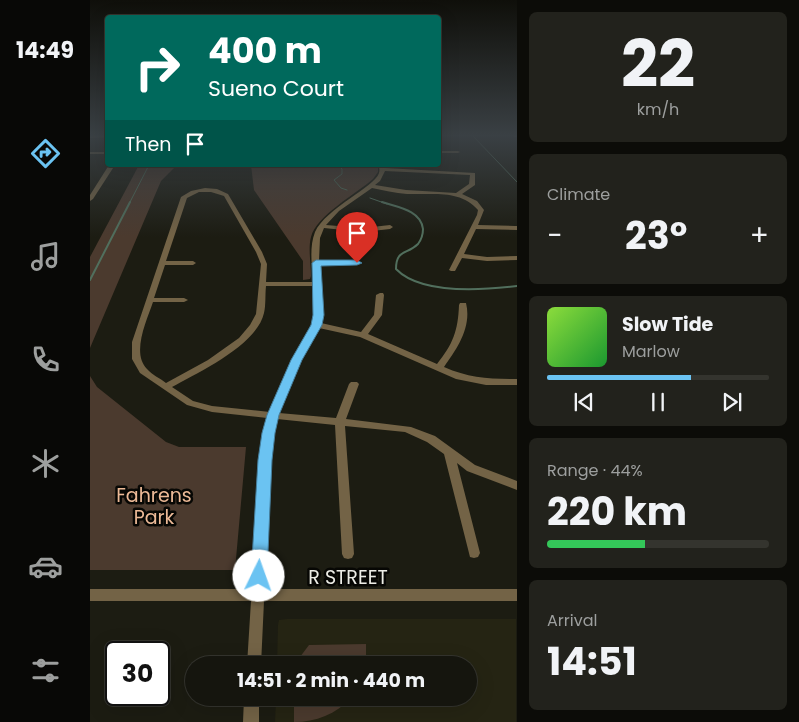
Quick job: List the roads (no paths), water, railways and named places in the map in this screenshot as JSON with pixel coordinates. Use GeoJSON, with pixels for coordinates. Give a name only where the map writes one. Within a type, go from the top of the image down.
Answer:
{"type":"FeatureCollection","features":[{"type":"Feature","properties":{"kind":"street"},"geometry":{"type":"LineString","coordinates":[[90,198],[109,170]]}},
{"type":"Feature","properties":{"kind":"street"},"geometry":{"type":"LineString","coordinates":[[255,656],[265,460],[273,415],[297,360],[317,325],[318,284],[316,263],[318,231],[333,215],[371,186],[380,176],[382,170]]}},
{"type":"Feature","properties":{"kind":"street"},"geometry":{"type":"LineString","coordinates":[[418,170],[473,174],[472,185],[457,195]]}},
{"type":"Feature","properties":{"kind":"street"},"geometry":{"type":"LineString","coordinates":[[371,186],[404,192],[457,195],[473,202],[481,210],[454,270]]}},
{"type":"Feature","properties":{"kind":"street"},"geometry":{"type":"LineString","coordinates":[[165,387],[211,362],[248,334],[260,314],[264,272],[262,259],[226,195],[219,191],[189,193],[184,197],[136,342],[136,358],[143,371],[165,387],[190,403],[212,409],[407,428],[431,439],[471,468],[516,486]]}},
{"type":"Feature","properties":{"kind":"street"},"geometry":{"type":"LineString","coordinates":[[322,226],[363,230],[390,227]]}},
{"type":"Feature","properties":{"kind":"street"},"geometry":{"type":"LineString","coordinates":[[474,227],[515,228]]}},
{"type":"Feature","properties":{"kind":"street"},"geometry":{"type":"LineString","coordinates":[[460,256],[487,259],[516,258]]}},
{"type":"Feature","properties":{"kind":"street"},"geometry":{"type":"LineString","coordinates":[[162,264],[193,263]]}},
{"type":"Feature","properties":{"kind":"street"},"geometry":{"type":"LineString","coordinates":[[316,263],[357,263]]}},
{"type":"Feature","properties":{"kind":"street"},"geometry":{"type":"LineString","coordinates":[[263,284],[318,284]]}},
{"type":"Feature","properties":{"kind":"street"},"geometry":{"type":"LineString","coordinates":[[363,335],[378,315],[380,295]]}},
{"type":"Feature","properties":{"kind":"street"},"geometry":{"type":"LineString","coordinates":[[150,300],[184,300]]}},
{"type":"Feature","properties":{"kind":"street"},"geometry":{"type":"LineString","coordinates":[[438,369],[458,342],[462,329],[463,305]]}},
{"type":"Feature","properties":{"kind":"street"},"geometry":{"type":"LineString","coordinates":[[317,325],[363,335],[438,369],[468,380],[516,382]]}},
{"type":"Feature","properties":{"kind":"street"},"geometry":{"type":"LineString","coordinates":[[348,554],[340,421],[354,384]]}},
{"type":"Feature","properties":{"kind":"street"},"geometry":{"type":"LineString","coordinates":[[449,453],[474,553]]}},
{"type":"Feature","properties":{"kind":"street","name":"R STREET"},"geometry":{"type":"LineString","coordinates":[[90,595],[516,595]]}},
{"type":"Feature","properties":{"kind":"street"},"geometry":{"type":"LineString","coordinates":[[251,722],[252,706]]}},
{"type":"Feature","properties":{"kind":"waterway"},"geometry":{"type":"LineString","coordinates":[[129,204],[147,170]]}},
{"type":"Feature","properties":{"kind":"waterway"},"geometry":{"type":"LineString","coordinates":[[342,170],[342,174],[334,180],[341,188],[347,190]]}},
{"type":"Feature","properties":{"kind":"waterway"},"geometry":{"type":"LineString","coordinates":[[505,170],[517,182]]}},
{"type":"Feature","properties":{"kind":"waterway"},"geometry":{"type":"LineString","coordinates":[[370,198],[387,204]]}},
{"type":"Feature","properties":{"kind":"waterway"},"geometry":{"type":"LineString","coordinates":[[90,280],[130,202]]}},
{"type":"Feature","properties":{"kind":"waterway"},"geometry":{"type":"LineString","coordinates":[[382,202],[413,213],[421,223],[423,231],[419,242],[400,255],[396,263],[396,269],[407,277],[421,283],[454,289],[488,289],[517,286]]}},
{"type":"Feature","properties":{"kind":"park label","name":"Fahrens Park"},"geometry":{"type":"Point","coordinates":[154,506]}}]}
